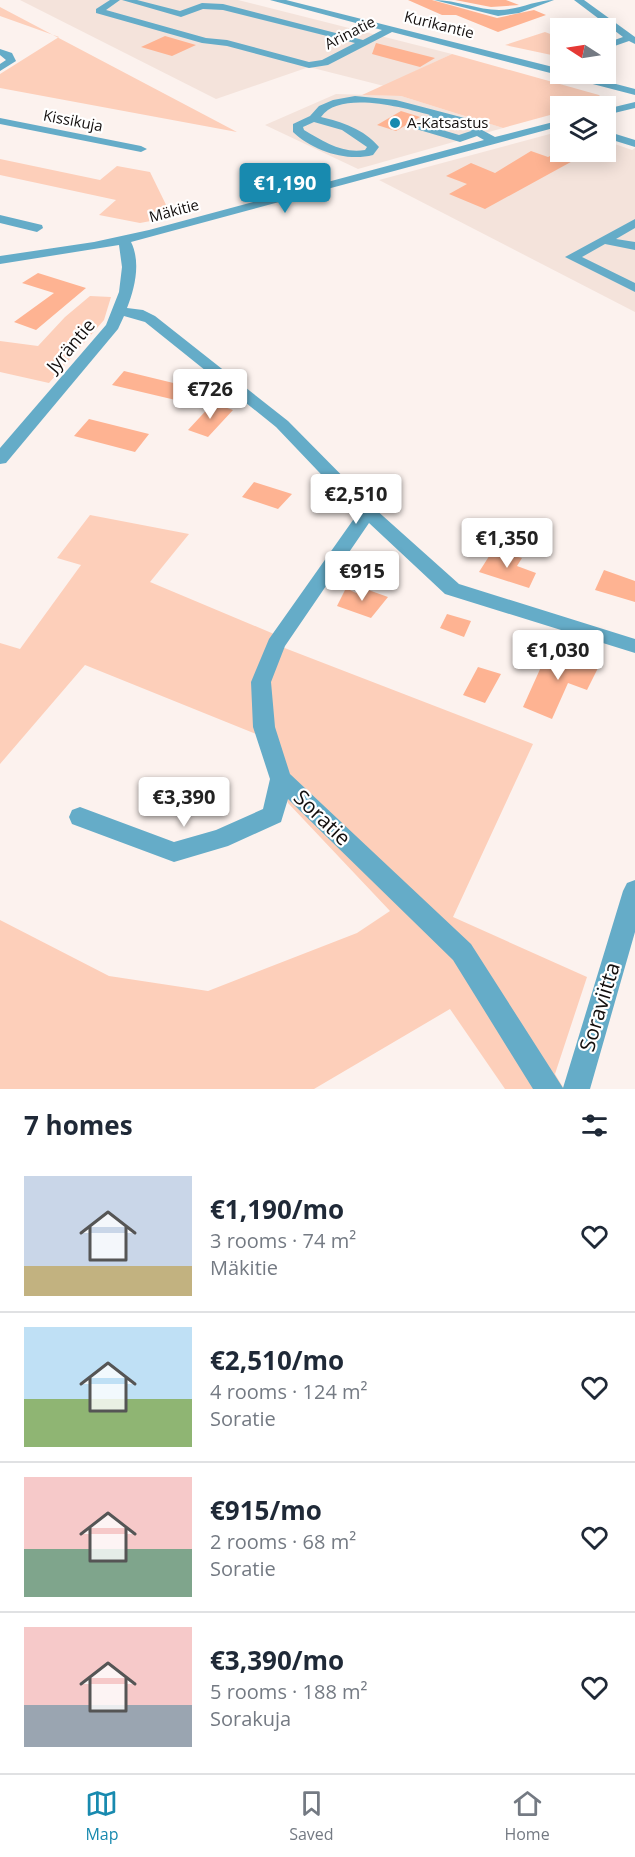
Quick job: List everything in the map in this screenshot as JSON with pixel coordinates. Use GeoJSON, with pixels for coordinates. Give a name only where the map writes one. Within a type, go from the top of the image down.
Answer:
{"type":"FeatureCollection","features":[{"type":"Feature","properties":{"kind":"street","name":"Arinatie"},"geometry":{"type":"LineString","coordinates":[[116,0],[99,11],[206,41],[227,43],[294,62],[324,63],[391,29]]}},
{"type":"Feature","properties":{"kind":"street"},"geometry":{"type":"LineString","coordinates":[[126,0],[181,14],[202,6],[223,7],[341,35],[363,43]]}},
{"type":"Feature","properties":{"kind":"street","name":"Kurikantie"},"geometry":{"type":"LineString","coordinates":[[275,0],[550,69]]}},
{"type":"Feature","properties":{"kind":"street"},"geometry":{"type":"LineString","coordinates":[[439,0],[498,13],[550,0]]}},
{"type":"Feature","properties":{"kind":"street"},"geometry":{"type":"LineString","coordinates":[[578,0],[632,39]]}},
{"type":"Feature","properties":{"kind":"street"},"geometry":{"type":"LineString","coordinates":[[616,43],[632,39]]}},
{"type":"Feature","properties":{"kind":"street"},"geometry":{"type":"LineString","coordinates":[[0,52],[8,55],[11,62],[0,68]]}},
{"type":"Feature","properties":{"kind":"street"},"geometry":{"type":"LineString","coordinates":[[605,84],[635,92]]}},
{"type":"Feature","properties":{"kind":"street"},"geometry":{"type":"LineString","coordinates":[[314,119],[327,120],[368,141],[373,147],[369,153],[341,154],[299,132],[297,126],[304,121],[314,119],[322,108],[341,102],[361,100],[393,102],[472,123],[478,132],[493,141]]}},
{"type":"Feature","properties":{"kind":"street"},"geometry":{"type":"LineString","coordinates":[[616,110],[635,105]]}},
{"type":"Feature","properties":{"kind":"street"},"geometry":{"type":"LineString","coordinates":[[438,114],[420,127],[475,146]]}},
{"type":"Feature","properties":{"kind":"street","name":"Kissikuja"},"geometry":{"type":"LineString","coordinates":[[0,122],[141,149]]}},
{"type":"Feature","properties":{"kind":"street","name":"Mäkitie"},"geometry":{"type":"LineString","coordinates":[[0,260],[123,240],[550,126]]}},
{"type":"Feature","properties":{"kind":"street"},"geometry":{"type":"LineString","coordinates":[[460,139],[478,132]]}},
{"type":"Feature","properties":{"kind":"street"},"geometry":{"type":"LineString","coordinates":[[616,137],[635,144]]}},
{"type":"Feature","properties":{"kind":"street"},"geometry":{"type":"LineString","coordinates":[[0,219],[37,228]]}},
{"type":"Feature","properties":{"kind":"street"},"geometry":{"type":"LineString","coordinates":[[635,223],[572,257],[635,288]]}},
{"type":"Feature","properties":{"kind":"street","name":"Jyräntie"},"geometry":{"type":"LineString","coordinates":[[0,459],[113,326],[120,311],[129,267],[128,250],[123,240]]}},
{"type":"Feature","properties":{"kind":"street"},"geometry":{"type":"LineString","coordinates":[[602,240],[635,246]]}},
{"type":"Feature","properties":{"kind":"street"},"geometry":{"type":"LineString","coordinates":[[120,311],[138,313],[150,319],[282,424],[368,512],[452,589],[635,646]]}},
{"type":"Feature","properties":{"kind":"street","name":"Soratie"},"geometry":{"type":"LineString","coordinates":[[368,512],[276,644],[261,682],[264,727],[281,779],[462,952],[530,1063],[550,1089]]}},
{"type":"Feature","properties":{"kind":"street"},"geometry":{"type":"LineString","coordinates":[[80,816],[174,852],[220,839],[273,814],[281,779]]}},
{"type":"Feature","properties":{"kind":"street","name":"Soraviitta"},"geometry":{"type":"LineString","coordinates":[[576,1089],[635,891]]}},
{"type":"Feature","properties":{"kind":"shaded area"},"geometry":{"type":"Polygon","coordinates":[[[20,0],[238,0],[452,54],[384,86],[309,67],[216,99],[20,0]]]}},
{"type":"Feature","properties":{"kind":"shaded area"},"geometry":{"type":"Polygon","coordinates":[[[0,7],[52,35],[0,16],[0,7]]]}},
{"type":"Feature","properties":{"kind":"shaded area"},"geometry":{"type":"Polygon","coordinates":[[[545,32],[550,34],[550,55],[505,45],[545,32]]]}},
{"type":"Feature","properties":{"kind":"shaded area"},"geometry":{"type":"Polygon","coordinates":[[[58,38],[237,132],[0,88],[0,74],[58,38]]]}},
{"type":"Feature","properties":{"kind":"shaded area"},"geometry":{"type":"Polygon","coordinates":[[[452,54],[550,81],[550,84],[560,84],[600,96],[550,96],[550,115],[503,128],[401,96],[362,95],[452,54]]]}},
{"type":"Feature","properties":{"kind":"shaded area"},"geometry":{"type":"Polygon","coordinates":[[[336,94],[401,96],[503,128],[358,169],[265,125],[336,94]]]}},
{"type":"Feature","properties":{"kind":"shaded area"},"geometry":{"type":"Polygon","coordinates":[[[550,134],[550,162],[616,162],[616,144],[632,150],[635,148],[635,312],[379,180],[550,134]]]}},
{"type":"Feature","properties":{"kind":"shaded area"},"geometry":{"type":"Polygon","coordinates":[[[0,159],[100,180],[117,166],[150,172],[172,217],[140,223],[99,215],[116,200],[0,175],[0,159]]]}},
{"type":"Feature","properties":{"kind":"shaded area"},"geometry":{"type":"Polygon","coordinates":[[[90,296],[111,297],[104,320],[49,383],[0,372],[0,341],[38,346],[65,317],[90,296]]]}},
{"type":"Feature","properties":{"kind":"shaded area"},"geometry":{"type":"Polygon","coordinates":[[[90,515],[189,534],[150,582],[274,634],[269,642],[533,744],[453,917],[587,977],[555,1074],[564,1089],[505,1089],[450,1009],[314,1089],[0,1089],[0,920],[109,976],[208,991],[357,933],[390,911],[288,803],[261,736],[85,665],[0,764],[0,643],[20,649],[81,565],[57,558],[90,515]]]}},
{"type":"Feature","properties":{"kind":"building"},"geometry":{"type":"Polygon","coordinates":[[[408,0],[432,0],[497,18],[534,10],[546,15],[498,32],[456,15],[442,15],[408,0]]]}},
{"type":"Feature","properties":{"kind":"building"},"geometry":{"type":"Polygon","coordinates":[[[455,0],[506,0],[519,5],[491,7],[455,0]]]}},
{"type":"Feature","properties":{"kind":"building"},"geometry":{"type":"Polygon","coordinates":[[[165,36],[196,45],[172,56],[141,47],[165,36]]]}},
{"type":"Feature","properties":{"kind":"building"},"geometry":{"type":"Polygon","coordinates":[[[376,43],[435,58],[420,67],[372,54],[376,43]]]}},
{"type":"Feature","properties":{"kind":"building","name":"A-Katsastus"},"geometry":{"type":"Polygon","coordinates":[[[401,111],[420,117],[396,131],[377,125],[401,111]]]}},
{"type":"Feature","properties":{"kind":"building"},"geometry":{"type":"Polygon","coordinates":[[[531,151],[550,156],[550,162],[571,162],[485,209],[449,194],[467,184],[446,176],[471,163],[495,173],[531,151]]]}},
{"type":"Feature","properties":{"kind":"building"},"geometry":{"type":"Polygon","coordinates":[[[38,273],[86,288],[36,330],[14,322],[54,293],[22,283],[38,273]]]}},
{"type":"Feature","properties":{"kind":"building"},"geometry":{"type":"Polygon","coordinates":[[[124,371],[194,388],[184,402],[112,385],[124,371]]]}},
{"type":"Feature","properties":{"kind":"building"},"geometry":{"type":"Polygon","coordinates":[[[213,403],[233,410],[208,437],[188,430],[213,403]]]}},
{"type":"Feature","properties":{"kind":"building"},"geometry":{"type":"Polygon","coordinates":[[[89,419],[149,434],[135,452],[74,436],[89,419]]]}},
{"type":"Feature","properties":{"kind":"building"},"geometry":{"type":"Polygon","coordinates":[[[254,482],[292,494],[278,509],[242,497],[254,482]]]}},
{"type":"Feature","properties":{"kind":"building"},"geometry":{"type":"Polygon","coordinates":[[[493,550],[522,558],[517,566],[536,573],[529,588],[479,572],[493,550]]]}},
{"type":"Feature","properties":{"kind":"building"},"geometry":{"type":"Polygon","coordinates":[[[604,570],[635,581],[635,602],[595,590],[604,570]]]}},
{"type":"Feature","properties":{"kind":"building"},"geometry":{"type":"Polygon","coordinates":[[[360,587],[388,597],[371,618],[337,606],[346,588],[356,593],[360,587]]]}},
{"type":"Feature","properties":{"kind":"building"},"geometry":{"type":"Polygon","coordinates":[[[447,614],[471,621],[464,637],[440,628],[447,614]]]}},
{"type":"Feature","properties":{"kind":"building"},"geometry":{"type":"Polygon","coordinates":[[[550,647],[600,664],[587,690],[568,683],[552,719],[523,707],[550,647]]]}},
{"type":"Feature","properties":{"kind":"building"},"geometry":{"type":"Polygon","coordinates":[[[478,667],[501,674],[485,703],[463,695],[478,667]]]}},
{"type":"Feature","properties":{"kind":"place","name":"A-Katsastus"},"geometry":{"type":"Point","coordinates":[395,123]}}]}
